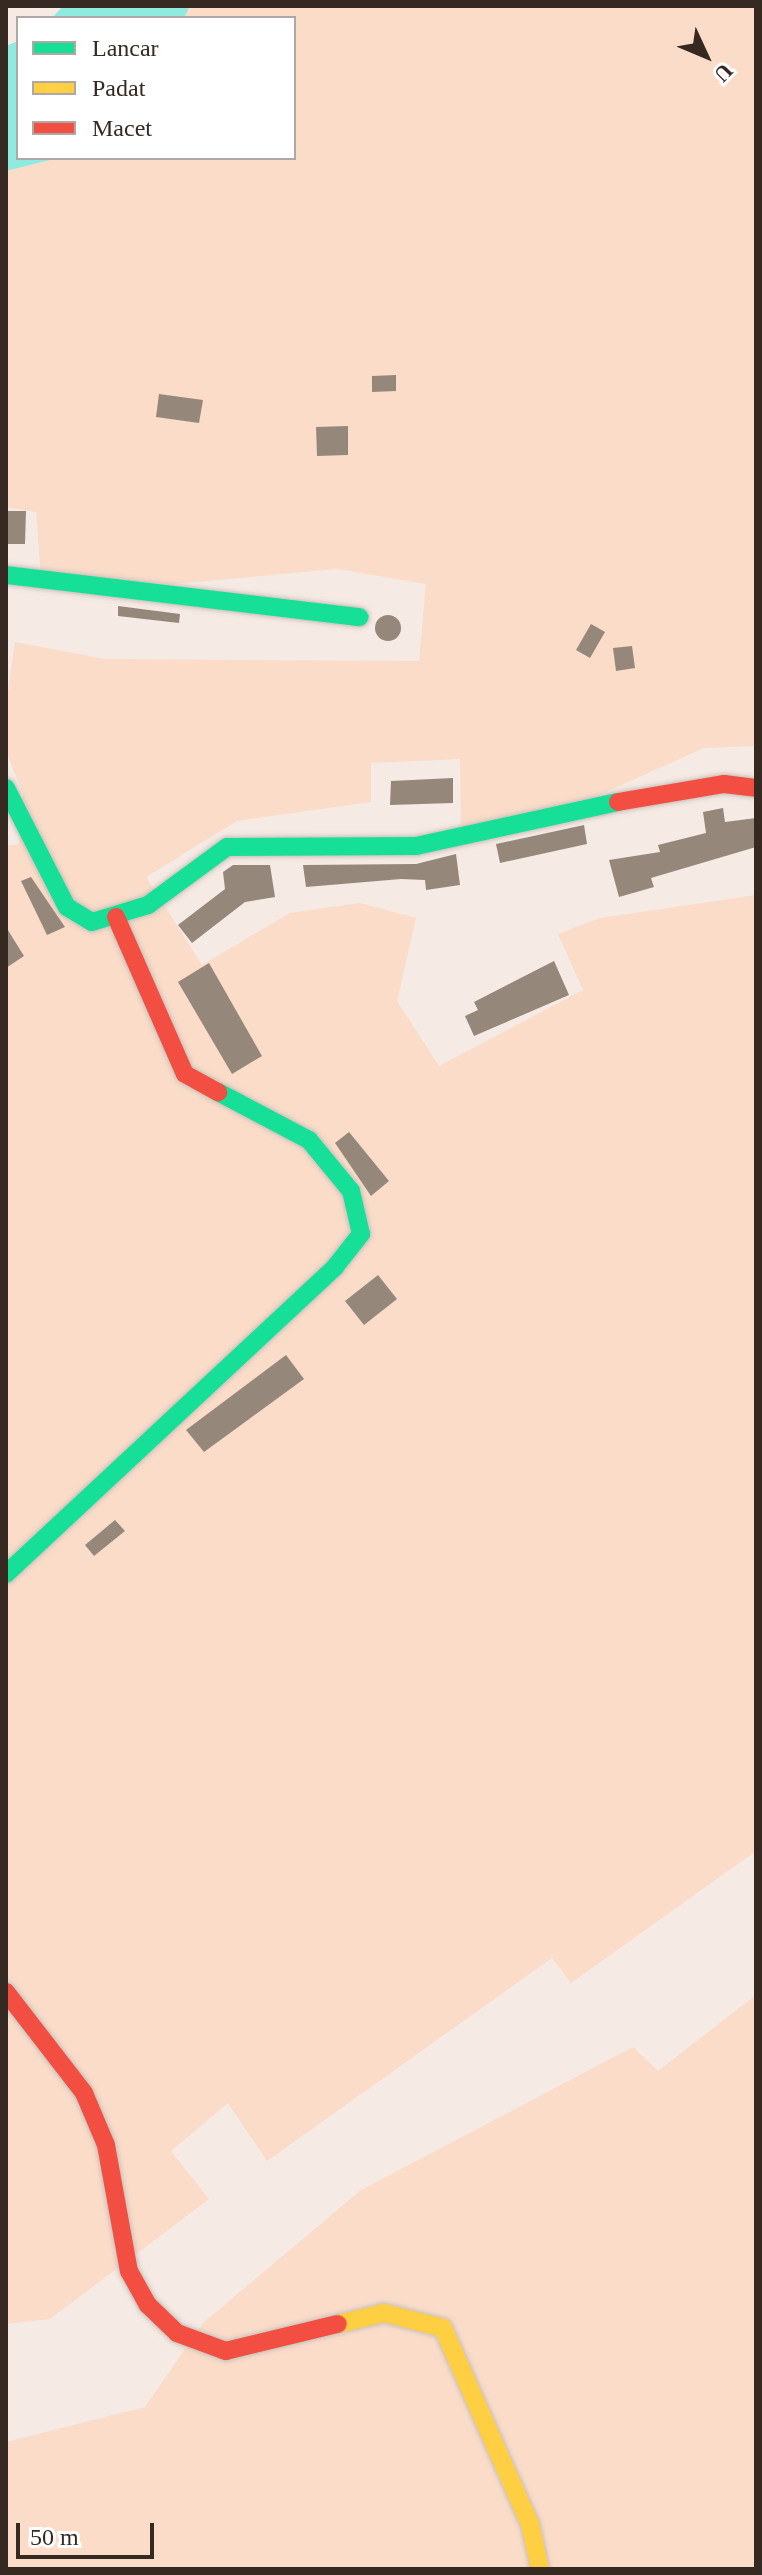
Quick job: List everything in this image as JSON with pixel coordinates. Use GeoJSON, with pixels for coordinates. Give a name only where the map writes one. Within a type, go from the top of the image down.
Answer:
{"type":"FeatureCollection","features":[{"type":"Feature","properties":{"kind":"street"},"geometry":{"type":"LineString","coordinates":[[6,575],[360,617]]}},
{"type":"Feature","properties":{"kind":"street"},"geometry":{"type":"LineString","coordinates":[[6,788],[67,907],[92,922],[116,917],[178,887],[227,847],[416,846],[513,819],[724,784],[756,788]]}},
{"type":"Feature","properties":{"kind":"street"},"geometry":{"type":"LineString","coordinates":[[6,1574],[335,1267],[361,1234],[351,1191],[309,1140],[185,1074],[116,917]]}},
{"type":"Feature","properties":{"kind":"street"},"geometry":{"type":"LineString","coordinates":[[6,1992],[84,2093],[106,2145],[129,2271],[148,2305],[177,2333],[226,2351],[384,2313],[417,2316],[443,2328],[530,2524],[540,2569]]}},
{"type":"Feature","properties":{"kind":"shaded area"},"geometry":{"type":"Polygon","coordinates":[[[190,6],[756,6],[756,746],[704,748],[568,809],[461,831],[460,759],[371,763],[371,802],[237,821],[146,877],[202,965],[290,913],[360,903],[416,918],[397,1001],[439,1066],[583,990],[558,934],[600,918],[756,895],[756,1851],[571,1983],[552,1958],[267,2161],[228,2103],[171,2151],[209,2199],[50,2319],[6,2324],[6,846],[19,844],[23,794],[6,751],[6,706],[15,642],[105,659],[419,661],[426,584],[337,569],[173,584],[41,576],[36,512],[6,507],[6,171],[50,160],[296,160],[296,16],[185,16],[190,6]]]}},
{"type":"Feature","properties":{"kind":"shaded area"},"geometry":{"type":"Polygon","coordinates":[[[756,1995],[756,2569],[6,2569],[6,2442],[145,2407],[203,2323],[361,2190],[633,2047],[658,2071],[756,1995]]]}},
{"type":"Feature","properties":{"kind":"water"},"geometry":{"type":"Polygon","coordinates":[[[63,6],[190,6],[185,16],[54,16],[63,6]]]}},
{"type":"Feature","properties":{"kind":"water"},"geometry":{"type":"Polygon","coordinates":[[[16,42],[16,160],[50,160],[6,171],[6,46],[16,42]]]}},
{"type":"Feature","properties":{"kind":"building"},"geometry":{"type":"Polygon","coordinates":[[[396,375],[396,391],[372,392],[372,376],[396,375]]]}},
{"type":"Feature","properties":{"kind":"building"},"geometry":{"type":"Polygon","coordinates":[[[159,394],[203,400],[199,423],[156,417],[159,394]]]}},
{"type":"Feature","properties":{"kind":"building"},"geometry":{"type":"Polygon","coordinates":[[[348,426],[348,455],[317,456],[316,427],[348,426]]]}},
{"type":"Feature","properties":{"kind":"building"},"geometry":{"type":"Polygon","coordinates":[[[6,511],[26,511],[25,544],[8,544],[6,511]]]}},
{"type":"Feature","properties":{"kind":"building"},"geometry":{"type":"Polygon","coordinates":[[[118,606],[180,614],[179,623],[118,616],[118,606]]]}},
{"type":"Feature","properties":{"kind":"building"},"geometry":{"type":"Polygon","coordinates":[[[388,615],[397,619],[401,628],[397,637],[388,641],[379,637],[375,628],[379,619],[388,615]]]}},
{"type":"Feature","properties":{"kind":"building"},"geometry":{"type":"Polygon","coordinates":[[[591,624],[605,632],[590,658],[576,650],[591,624]]]}},
{"type":"Feature","properties":{"kind":"building"},"geometry":{"type":"Polygon","coordinates":[[[632,646],[635,668],[616,671],[613,648],[632,646]]]}},
{"type":"Feature","properties":{"kind":"building"},"geometry":{"type":"Polygon","coordinates":[[[453,778],[453,803],[390,805],[391,781],[453,778]]]}},
{"type":"Feature","properties":{"kind":"building"},"geometry":{"type":"Polygon","coordinates":[[[723,808],[725,822],[756,818],[756,847],[651,878],[654,887],[619,897],[609,860],[660,852],[658,845],[706,833],[703,812],[723,808]]]}},
{"type":"Feature","properties":{"kind":"building"},"geometry":{"type":"Polygon","coordinates":[[[584,825],[587,844],[500,863],[496,844],[584,825]]]}},
{"type":"Feature","properties":{"kind":"building"},"geometry":{"type":"Polygon","coordinates":[[[456,854],[460,885],[426,890],[425,880],[401,879],[306,887],[303,865],[416,864],[456,854]]]}},
{"type":"Feature","properties":{"kind":"building"},"geometry":{"type":"Polygon","coordinates":[[[233,865],[270,865],[275,897],[245,902],[192,943],[178,925],[225,889],[223,872],[233,865]]]}},
{"type":"Feature","properties":{"kind":"building"},"geometry":{"type":"Polygon","coordinates":[[[31,877],[65,927],[47,935],[21,881],[31,877]]]}},
{"type":"Feature","properties":{"kind":"building"},"geometry":{"type":"Polygon","coordinates":[[[6,927],[24,956],[6,968],[6,927]]]}},
{"type":"Feature","properties":{"kind":"building"},"geometry":{"type":"Polygon","coordinates":[[[554,961],[569,995],[474,1036],[465,1016],[478,1010],[474,1002],[554,961]]]}},
{"type":"Feature","properties":{"kind":"building"},"geometry":{"type":"Polygon","coordinates":[[[209,963],[262,1056],[232,1074],[178,982],[209,963]]]}},
{"type":"Feature","properties":{"kind":"building"},"geometry":{"type":"Polygon","coordinates":[[[349,1132],[389,1181],[371,1196],[335,1143],[349,1132]]]}},
{"type":"Feature","properties":{"kind":"building"},"geometry":{"type":"Polygon","coordinates":[[[378,1275],[397,1299],[364,1325],[345,1301],[378,1275]]]}},
{"type":"Feature","properties":{"kind":"building"},"geometry":{"type":"Polygon","coordinates":[[[286,1355],[304,1379],[204,1452],[186,1430],[286,1355]]]}},
{"type":"Feature","properties":{"kind":"building"},"geometry":{"type":"Polygon","coordinates":[[[115,1520],[125,1531],[94,1556],[85,1545],[115,1520]]]}},
{"type":"Feature","properties":{"kind":"traffic: fast"},"geometry":{"type":"LineString","coordinates":[[6,575],[360,617]]}},
{"type":"Feature","properties":{"kind":"traffic: fast"},"geometry":{"type":"LineString","coordinates":[[6,788],[67,907],[92,922],[148,905],[227,847],[416,846],[618,802]]}},
{"type":"Feature","properties":{"kind":"traffic: fast"},"geometry":{"type":"LineString","coordinates":[[6,1574],[335,1267],[361,1234],[351,1191],[309,1140],[218,1092]]}},
{"type":"Feature","properties":{"kind":"traffic: slow"},"geometry":{"type":"LineString","coordinates":[[338,2324],[384,2313],[443,2328],[530,2524],[540,2569]]}},
{"type":"Feature","properties":{"kind":"traffic: jam"},"geometry":{"type":"LineString","coordinates":[[618,802],[724,784],[756,788]]}},
{"type":"Feature","properties":{"kind":"traffic: jam"},"geometry":{"type":"LineString","coordinates":[[116,917],[185,1074],[218,1092]]}},
{"type":"Feature","properties":{"kind":"traffic: jam"},"geometry":{"type":"LineString","coordinates":[[6,1992],[84,2093],[106,2145],[129,2271],[148,2305],[177,2333],[226,2351],[338,2324]]}}]}
